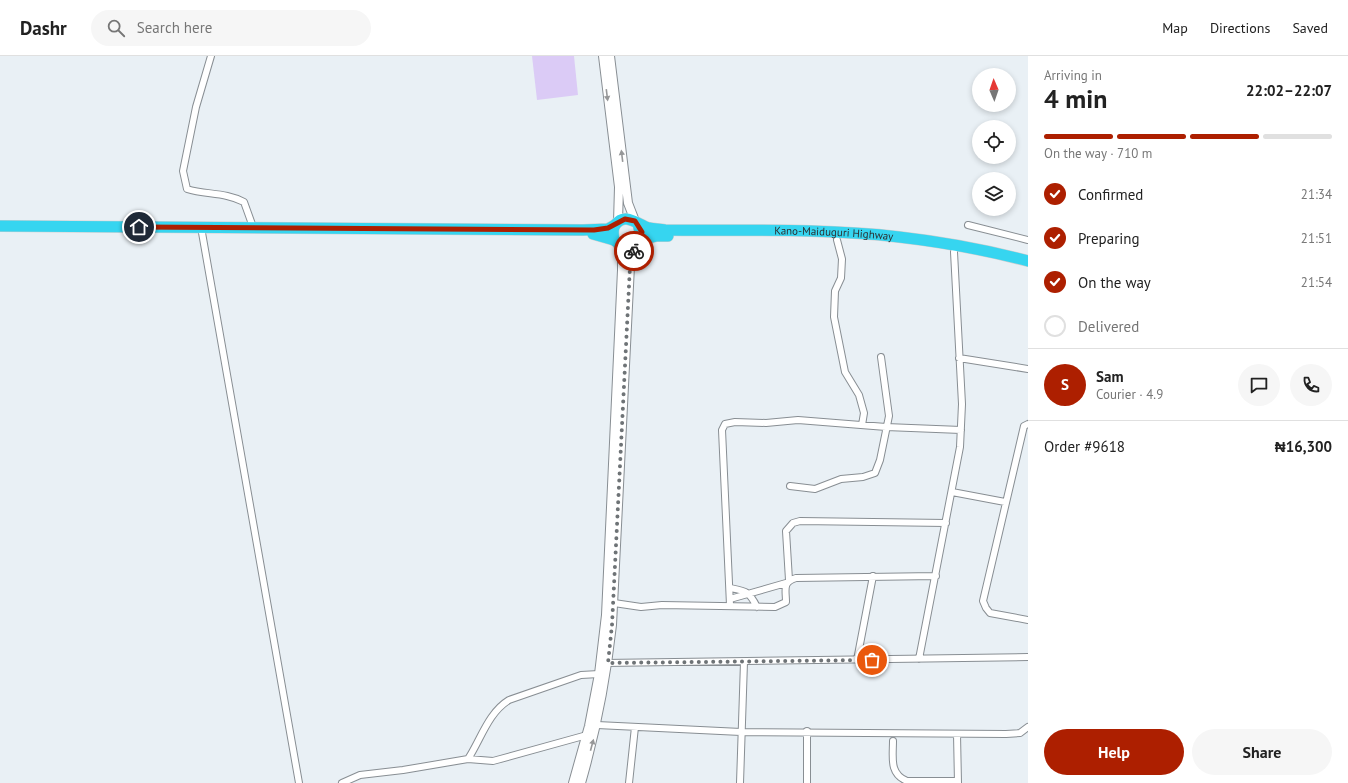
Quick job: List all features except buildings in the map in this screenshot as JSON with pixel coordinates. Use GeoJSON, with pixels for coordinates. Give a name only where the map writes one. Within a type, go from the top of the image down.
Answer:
{"type":"FeatureCollection","features":[{"type":"Feature","properties":{"kind":"highway"},"geometry":{"type":"LineString","coordinates":[[0,226],[201,230],[595,234],[626,247],[638,242],[642,232],[637,222],[625,219],[608,228],[583,230],[253,227],[201,230],[0,233]]}},
{"type":"Feature","properties":{"kind":"highway","name":"Kano-Maiduguri Highway"},"geometry":{"type":"LineString","coordinates":[[637,222],[650,228],[664,230],[802,230],[898,237],[970,248],[1028,260]]}},
{"type":"Feature","properties":{"kind":"highway"},"geometry":{"type":"LineString","coordinates":[[616,223],[613,235],[616,242]]}},
{"type":"Feature","properties":{"kind":"highway","name":"Kano-Maiduguri Highway"},"geometry":{"type":"LineString","coordinates":[[638,242],[657,236],[837,240],[898,244],[954,252],[1028,267]]}},
{"type":"Feature","properties":{"kind":"main road"},"geometry":{"type":"LineString","coordinates":[[603,56],[619,187],[616,223]]}},
{"type":"Feature","properties":{"kind":"main road"},"geometry":{"type":"LineString","coordinates":[[610,56],[627,198],[637,222]]}},
{"type":"Feature","properties":{"kind":"main road"},"geometry":{"type":"LineString","coordinates":[[573,783],[587,735],[599,674],[604,663],[622,270],[621,253],[616,242]]}},
{"type":"Feature","properties":{"kind":"main road"},"geometry":{"type":"LineString","coordinates":[[581,783],[597,725],[604,663],[614,603],[630,266],[638,242]]}},
{"type":"Feature","properties":{"kind":"street"},"geometry":{"type":"LineString","coordinates":[[211,56],[196,107],[183,171],[184,183],[187,189],[199,193],[232,196],[244,202],[253,227]]}},
{"type":"Feature","properties":{"kind":"street"},"geometry":{"type":"LineString","coordinates":[[968,225],[1028,240]]}},
{"type":"Feature","properties":{"kind":"street"},"geometry":{"type":"LineString","coordinates":[[201,230],[299,783]]}},
{"type":"Feature","properties":{"kind":"street"},"geometry":{"type":"LineString","coordinates":[[837,240],[842,259],[841,278],[835,291],[834,317],[845,372],[859,395],[864,413],[862,425]]}},
{"type":"Feature","properties":{"kind":"street"},"geometry":{"type":"LineString","coordinates":[[919,659],[952,492],[961,430],[954,252]]}},
{"type":"Feature","properties":{"kind":"street"},"geometry":{"type":"LineString","coordinates":[[790,486],[815,489],[841,479],[870,476],[875,473],[880,460],[889,416],[881,357]]}},
{"type":"Feature","properties":{"kind":"street"},"geometry":{"type":"LineString","coordinates":[[959,358],[1028,369]]}},
{"type":"Feature","properties":{"kind":"street"},"geometry":{"type":"LineString","coordinates":[[730,602],[722,430],[725,424],[735,422],[766,423],[798,420],[886,427],[961,430]]}},
{"type":"Feature","properties":{"kind":"street"},"geometry":{"type":"LineString","coordinates":[[1028,424],[1024,426],[983,601],[990,613],[1028,620]]}},
{"type":"Feature","properties":{"kind":"street"},"geometry":{"type":"LineString","coordinates":[[952,492],[1005,502]]}},
{"type":"Feature","properties":{"kind":"street"},"geometry":{"type":"LineString","coordinates":[[614,603],[641,607],[730,602],[757,607],[775,607],[786,602],[788,582],[786,531],[793,523],[800,521],[946,524]]}},
{"type":"Feature","properties":{"kind":"street"},"geometry":{"type":"LineString","coordinates":[[857,660],[873,576]]}},
{"type":"Feature","properties":{"kind":"street"},"geometry":{"type":"LineString","coordinates":[[730,602],[804,578],[936,576]]}},
{"type":"Feature","properties":{"kind":"street"},"geometry":{"type":"LineString","coordinates":[[730,588],[746,591],[751,595],[757,607]]}},
{"type":"Feature","properties":{"kind":"street"},"geometry":{"type":"LineString","coordinates":[[604,663],[1028,657]]}},
{"type":"Feature","properties":{"kind":"street"},"geometry":{"type":"LineString","coordinates":[[740,783],[744,662]]}},
{"type":"Feature","properties":{"kind":"street"},"geometry":{"type":"LineString","coordinates":[[468,759],[479,743],[491,718],[500,706],[509,700],[581,675],[599,674]]}},
{"type":"Feature","properties":{"kind":"street"},"geometry":{"type":"LineString","coordinates":[[597,725],[742,732],[807,731],[1028,735]]}},
{"type":"Feature","properties":{"kind":"street"},"geometry":{"type":"LineString","coordinates":[[629,783],[635,727]]}},
{"type":"Feature","properties":{"kind":"street"},"geometry":{"type":"LineString","coordinates":[[1013,734],[1020,733],[1028,727]]}},
{"type":"Feature","properties":{"kind":"street"},"geometry":{"type":"LineString","coordinates":[[807,731],[807,783]]}},
{"type":"Feature","properties":{"kind":"street"},"geometry":{"type":"LineString","coordinates":[[893,742],[893,768],[901,779],[907,781],[958,782],[957,734]]}},
{"type":"Feature","properties":{"kind":"street"},"geometry":{"type":"LineString","coordinates":[[342,783],[360,775],[403,770],[468,759],[493,761],[587,735]]}},
{"type":"Feature","properties":{"kind":"shaded area"},"geometry":{"type":"Polygon","coordinates":[[[532,56],[574,56],[578,95],[537,100],[532,56]]]}},
{"type":"Feature","properties":{"kind":"way so far"},"geometry":{"type":"LineString","coordinates":[[634,251],[630,266],[618,520],[612,625],[608,663],[872,660]]}},
{"type":"Feature","properties":{"kind":"route"},"geometry":{"type":"LineString","coordinates":[[139,227],[594,230],[608,228],[621,220],[628,219],[635,221],[642,232],[640,240],[634,251]]}}]}
